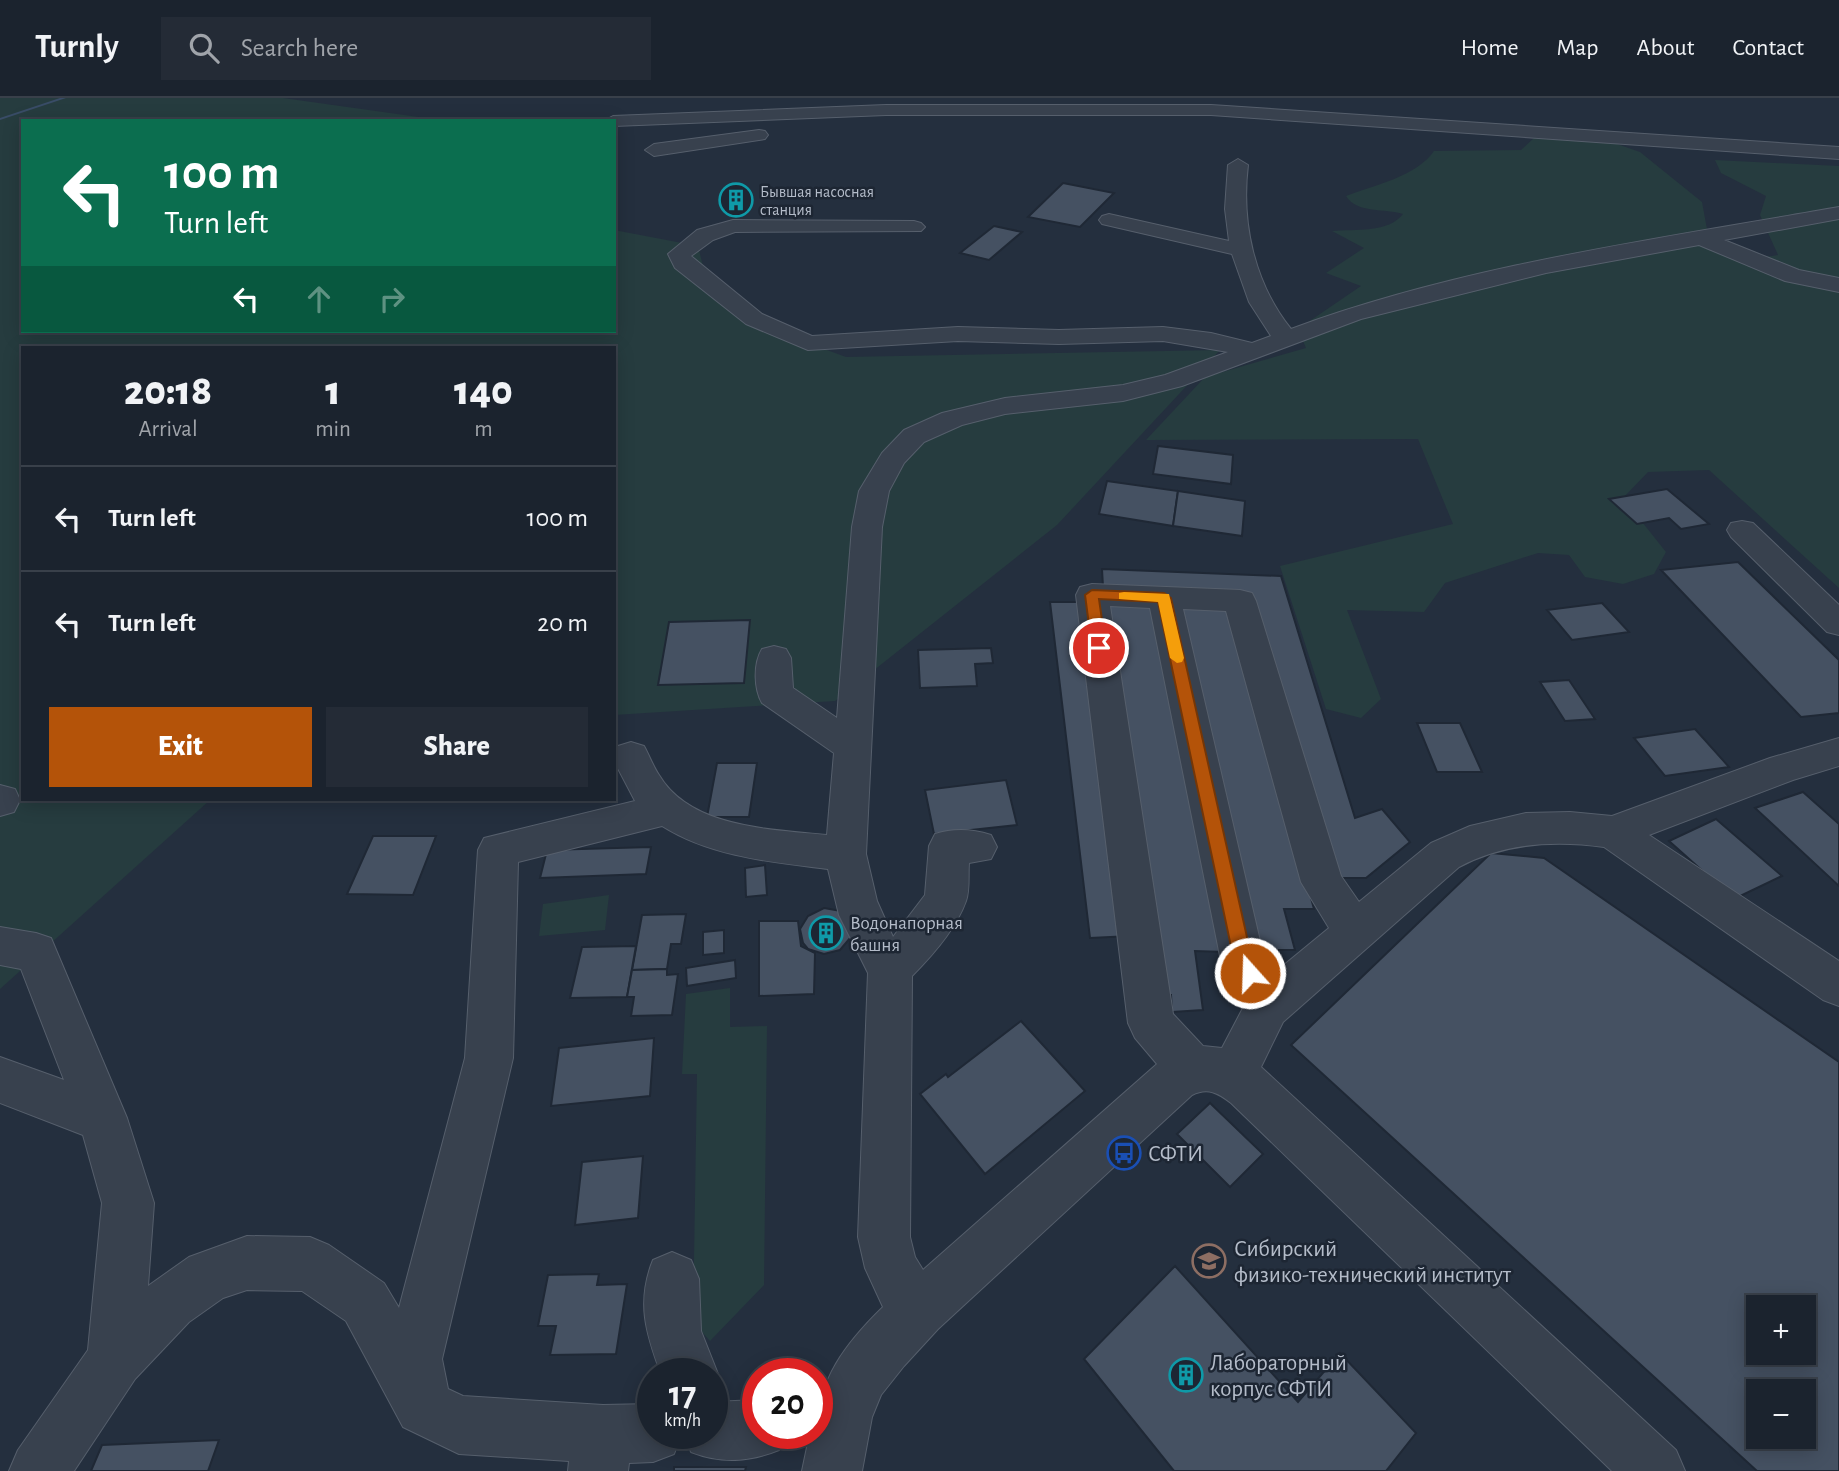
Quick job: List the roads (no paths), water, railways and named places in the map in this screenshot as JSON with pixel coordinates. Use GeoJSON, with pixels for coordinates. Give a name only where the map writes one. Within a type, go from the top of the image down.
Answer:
{"type":"FeatureCollection","features":[{"type":"Feature","properties":{"kind":"street"},"geometry":{"type":"LineString","coordinates":[[616,121],[653,117],[867,111],[1211,110],[1839,153]]}},
{"type":"Feature","properties":{"kind":"street"},"geometry":{"type":"LineString","coordinates":[[654,150],[782,132],[867,111]]}},
{"type":"Feature","properties":{"kind":"street"},"geometry":{"type":"LineString","coordinates":[[1238,165],[1234,187],[1242,250],[1269,321],[1285,338]]}},
{"type":"Feature","properties":{"kind":"street"},"geometry":{"type":"LineString","coordinates":[[919,1310],[894,1276],[887,1261],[884,1237],[890,969],[871,943],[859,917],[846,854],[867,527],[874,491],[892,459],[914,436],[952,419],[1005,406],[1123,393],[1173,381],[1353,314],[1546,266],[1839,213]]}},
{"type":"Feature","properties":{"kind":"street"},"geometry":{"type":"LineString","coordinates":[[1109,220],[1242,250]]}},
{"type":"Feature","properties":{"kind":"street"},"geometry":{"type":"LineString","coordinates":[[914,227],[733,226],[705,235],[679,254],[683,263],[754,319],[808,343],[958,334],[1059,337],[1163,334],[1211,340],[1256,352]]}},
{"type":"Feature","properties":{"kind":"street"},"geometry":{"type":"LineString","coordinates":[[1703,239],[1793,276],[1839,285]]}},
{"type":"Feature","properties":{"kind":"street"},"geometry":{"type":"LineString","coordinates":[[1742,530],[1839,625]]}},
{"type":"Feature","properties":{"kind":"street"},"geometry":{"type":"LineString","coordinates":[[1354,930],[1322,882],[1240,601],[1092,595],[1152,1023],[1213,1072],[1655,1471]]}},
{"type":"Feature","properties":{"kind":"street"},"geometry":{"type":"LineString","coordinates":[[1164,598],[1242,956],[1267,1007]]}},
{"type":"Feature","properties":{"kind":"street"},"geometry":{"type":"LineString","coordinates":[[774,659],[775,694],[851,746]]}},
{"type":"Feature","properties":{"kind":"street"},"geometry":{"type":"LineString","coordinates":[[1613,832],[1783,768],[1839,752]]}},
{"type":"Feature","properties":{"kind":"street"},"geometry":{"type":"LineString","coordinates":[[631,756],[635,771],[665,810],[694,826],[732,838],[846,854]]}},
{"type":"Feature","properties":{"kind":"street"},"geometry":{"type":"LineString","coordinates":[[423,1408],[414,1359],[489,1058],[498,850],[665,810]]}},
{"type":"Feature","properties":{"kind":"street"},"geometry":{"type":"LineString","coordinates":[[833,1434],[856,1384],[883,1347],[919,1310],[1175,1079],[1213,1072],[1267,1007],[1354,930],[1445,855],[1466,842],[1503,832],[1591,829],[1613,832],[1818,960],[1839,986]]}},
{"type":"Feature","properties":{"kind":"street"},"geometry":{"type":"LineString","coordinates":[[890,969],[916,943],[946,898],[949,846],[977,847]]}},
{"type":"Feature","properties":{"kind":"street"},"geometry":{"type":"LineString","coordinates":[[0,946],[36,952],[103,1118],[128,1203],[115,1359]]}},
{"type":"Feature","properties":{"kind":"street"},"geometry":{"type":"LineString","coordinates":[[0,1080],[103,1118]]}},
{"type":"Feature","properties":{"kind":"street"},"geometry":{"type":"LineString","coordinates":[[39,1471],[115,1359],[170,1303],[208,1276],[247,1263],[310,1264],[365,1302],[423,1408],[459,1425],[618,1446]]}},
{"type":"Feature","properties":{"kind":"street"},"geometry":{"type":"LineString","coordinates":[[672,1279],[673,1331],[684,1358]]}},
{"type":"Feature","properties":{"kind":"waterway"},"geometry":{"type":"LineString","coordinates":[[0,119],[64,98]]}},
{"type":"Feature","properties":{"kind":"place","name":"Бывшая насосная станция"},"geometry":{"type":"Point","coordinates":[736,200]}},
{"type":"Feature","properties":{"kind":"place","name":"Водонапорная башня"},"geometry":{"type":"Point","coordinates":[826,933]}},
{"type":"Feature","properties":{"kind":"place","name":"СФТИ"},"geometry":{"type":"Point","coordinates":[1124,1153]}},
{"type":"Feature","properties":{"kind":"place","name":"Сибирский физико-технический институт"},"geometry":{"type":"Point","coordinates":[1209,1261]}},
{"type":"Feature","properties":{"kind":"place","name":"Лабораторный корпус СФТИ"},"geometry":{"type":"Point","coordinates":[1186,1375]}}]}
